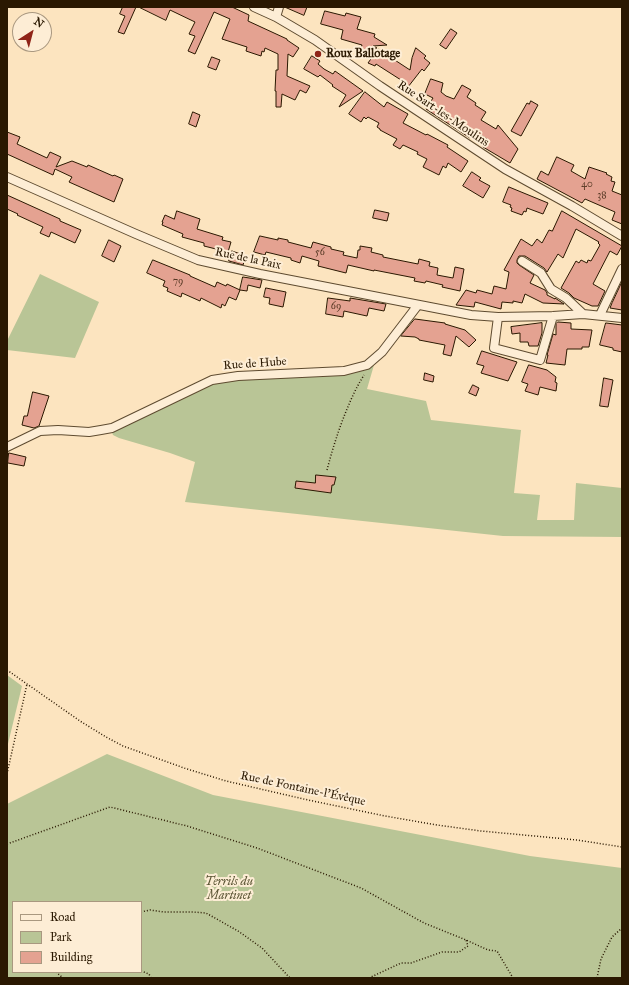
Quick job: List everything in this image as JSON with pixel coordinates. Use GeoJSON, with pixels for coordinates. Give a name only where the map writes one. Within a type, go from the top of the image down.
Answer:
{"type":"FeatureCollection","features":[{"type":"Feature","properties":{"kind":"street","name":"Rue Sart-les-Moulins"},"geometry":{"type":"LineString","coordinates":[[254,7],[276,17],[315,40],[380,86],[505,169],[622,236]]}},
{"type":"Feature","properties":{"kind":"street"},"geometry":{"type":"LineString","coordinates":[[276,17],[279,7]]}},
{"type":"Feature","properties":{"kind":"street","name":"Rue de la Paix"},"geometry":{"type":"LineString","coordinates":[[7,177],[198,260],[260,274],[471,315],[498,317],[583,314],[622,318]]}},
{"type":"Feature","properties":{"kind":"street"},"geometry":{"type":"LineString","coordinates":[[522,261],[541,273],[551,289],[566,298],[583,314]]}},
{"type":"Feature","properties":{"kind":"street"},"geometry":{"type":"LineString","coordinates":[[600,315],[622,269]]}},
{"type":"Feature","properties":{"kind":"street","name":"Rue de Hube"},"geometry":{"type":"LineString","coordinates":[[7,447],[40,431],[58,430],[89,432],[112,428],[212,380],[238,376],[344,370],[367,365],[382,352],[418,305]]}},
{"type":"Feature","properties":{"kind":"street"},"geometry":{"type":"LineString","coordinates":[[498,317],[494,348],[540,360],[553,316]]}},
{"type":"Feature","properties":{"kind":"path"},"geometry":{"type":"LineString","coordinates":[[327,470],[349,404],[355,390],[367,370],[367,365]]}},
{"type":"Feature","properties":{"kind":"path","name":"Rue de Fontaine-l'Évêque"},"geometry":{"type":"LineString","coordinates":[[7,670],[93,729],[123,746],[184,768],[226,781],[308,800],[429,824],[481,831],[577,840],[622,847]]}},
{"type":"Feature","properties":{"kind":"path"},"geometry":{"type":"LineString","coordinates":[[7,774],[27,684]]}},
{"type":"Feature","properties":{"kind":"path"},"geometry":{"type":"LineString","coordinates":[[7,844],[110,807],[187,826],[257,848],[361,888],[424,924],[488,950],[497,951],[513,978]]}},
{"type":"Feature","properties":{"kind":"path"},"geometry":{"type":"LineString","coordinates":[[142,912],[150,910],[164,912],[206,913],[238,931],[262,948],[290,978]]}},
{"type":"Feature","properties":{"kind":"path"},"geometry":{"type":"LineString","coordinates":[[597,978],[601,959],[606,948],[612,937],[622,928]]}},
{"type":"Feature","properties":{"kind":"path"},"geometry":{"type":"LineString","coordinates":[[369,978],[401,963],[411,963],[442,952],[459,952],[468,946],[466,940]]}},
{"type":"Feature","properties":{"kind":"path"},"geometry":{"type":"LineString","coordinates":[[142,971],[149,974],[151,978]]}},
{"type":"Feature","properties":{"kind":"green space"},"geometry":{"type":"Polygon","coordinates":[[[40,274],[99,302],[75,358],[7,350],[7,341],[40,274]]]}},
{"type":"Feature","properties":{"kind":"green space"},"geometry":{"type":"Polygon","coordinates":[[[374,365],[367,389],[426,401],[431,420],[521,430],[514,493],[540,495],[537,520],[574,520],[576,483],[622,488],[622,537],[503,536],[185,502],[195,462],[119,438],[113,435],[111,430],[218,381],[367,370],[374,365]]]}},
{"type":"Feature","properties":{"kind":"green space"},"geometry":{"type":"Polygon","coordinates":[[[7,675],[22,686],[7,748],[7,675]]]}},
{"type":"Feature","properties":{"kind":"green space","name":"Terrils du Martinet"},"geometry":{"type":"Polygon","coordinates":[[[107,754],[213,795],[530,856],[622,868],[622,978],[7,978],[7,804],[107,754]]]}},
{"type":"Feature","properties":{"kind":"building"},"geometry":{"type":"Polygon","coordinates":[[[123,7],[136,7],[124,34],[118,32],[125,16],[120,14],[123,7]]]}},
{"type":"Feature","properties":{"kind":"building"},"geometry":{"type":"Polygon","coordinates":[[[139,7],[232,7],[249,15],[248,21],[287,39],[299,48],[293,57],[288,54],[287,76],[310,86],[306,93],[300,90],[295,100],[282,94],[281,107],[276,107],[275,91],[276,70],[278,70],[278,54],[265,48],[264,52],[262,51],[261,56],[246,51],[247,47],[222,39],[230,19],[214,12],[195,54],[188,51],[195,36],[189,34],[195,22],[170,10],[166,20],[139,7]]]}},
{"type":"Feature","properties":{"kind":"building"},"geometry":{"type":"Polygon","coordinates":[[[285,7],[307,7],[304,15],[285,7]]]}},
{"type":"Feature","properties":{"kind":"building"},"geometry":{"type":"Polygon","coordinates":[[[325,11],[345,16],[346,13],[361,17],[357,29],[375,34],[374,37],[387,45],[373,46],[377,48],[368,53],[360,51],[362,45],[341,39],[343,30],[321,24],[325,11]]]}},
{"type":"Feature","properties":{"kind":"building"},"geometry":{"type":"Polygon","coordinates":[[[451,29],[457,33],[446,49],[440,45],[451,29]]]}},
{"type":"Feature","properties":{"kind":"building"},"geometry":{"type":"Polygon","coordinates":[[[416,48],[426,56],[424,58],[430,63],[424,71],[422,69],[408,87],[400,81],[401,80],[376,64],[375,66],[368,63],[378,49],[410,70],[412,58],[416,48]]]}},
{"type":"Feature","properties":{"kind":"building"},"geometry":{"type":"Polygon","coordinates":[[[312,56],[320,61],[318,64],[324,69],[333,74],[335,71],[363,91],[339,107],[346,95],[332,86],[333,85],[320,75],[318,77],[304,69],[312,56]]]}},
{"type":"Feature","properties":{"kind":"building"},"geometry":{"type":"Polygon","coordinates":[[[212,57],[220,60],[216,70],[208,67],[212,57]]]}},
{"type":"Feature","properties":{"kind":"building"},"geometry":{"type":"Polygon","coordinates":[[[431,79],[443,83],[441,92],[454,99],[462,85],[471,90],[467,97],[476,103],[475,105],[486,112],[481,120],[496,129],[498,125],[518,149],[510,163],[483,147],[487,139],[474,131],[470,138],[426,109],[433,98],[425,94],[431,79]]]}},
{"type":"Feature","properties":{"kind":"building"},"geometry":{"type":"Polygon","coordinates":[[[365,92],[384,107],[387,102],[408,114],[403,123],[448,145],[447,147],[468,161],[461,172],[448,163],[446,168],[443,166],[439,175],[423,167],[427,159],[417,154],[418,152],[403,145],[400,149],[393,145],[397,139],[380,130],[377,127],[379,123],[368,117],[366,119],[364,117],[361,122],[349,114],[365,92]]]}},
{"type":"Feature","properties":{"kind":"building"},"geometry":{"type":"Polygon","coordinates":[[[531,101],[538,105],[521,136],[511,131],[527,103],[529,104],[531,101]]]}},
{"type":"Feature","properties":{"kind":"building"},"geometry":{"type":"Polygon","coordinates":[[[193,112],[200,115],[196,127],[189,124],[193,112]]]}},
{"type":"Feature","properties":{"kind":"building"},"geometry":{"type":"Polygon","coordinates":[[[7,132],[20,137],[17,144],[47,158],[50,152],[61,157],[56,167],[72,161],[87,167],[88,165],[123,179],[114,202],[69,182],[72,177],[55,169],[53,175],[7,154],[7,132]]]}},
{"type":"Feature","properties":{"kind":"building"},"geometry":{"type":"Polygon","coordinates":[[[557,157],[574,165],[571,171],[585,179],[589,167],[607,173],[606,174],[612,177],[611,181],[615,182],[612,191],[622,195],[622,224],[612,220],[615,212],[585,199],[582,203],[537,179],[541,171],[548,175],[557,157]]]}},
{"type":"Feature","properties":{"kind":"building"},"geometry":{"type":"Polygon","coordinates":[[[472,172],[481,178],[479,180],[490,186],[483,198],[463,186],[472,172]]]}},
{"type":"Feature","properties":{"kind":"building"},"geometry":{"type":"Polygon","coordinates":[[[509,187],[548,203],[543,214],[527,208],[526,212],[524,211],[522,215],[511,211],[511,205],[503,202],[509,187]]]}},
{"type":"Feature","properties":{"kind":"building"},"geometry":{"type":"Polygon","coordinates":[[[7,195],[81,230],[75,243],[51,232],[49,237],[40,233],[43,227],[7,209],[7,195]]]}},
{"type":"Feature","properties":{"kind":"building"},"geometry":{"type":"Polygon","coordinates":[[[375,210],[389,213],[387,221],[373,218],[375,210]]]}},
{"type":"Feature","properties":{"kind":"building"},"geometry":{"type":"Polygon","coordinates":[[[177,211],[200,219],[197,229],[223,237],[222,240],[231,242],[228,252],[204,246],[204,243],[182,237],[183,234],[162,225],[165,215],[174,219],[177,211]]]}},
{"type":"Feature","properties":{"kind":"building"},"geometry":{"type":"Polygon","coordinates":[[[562,211],[622,246],[617,255],[610,251],[593,284],[605,291],[598,306],[592,306],[574,298],[561,288],[576,261],[579,263],[581,260],[587,263],[588,260],[591,261],[600,245],[598,243],[599,242],[576,229],[563,258],[558,254],[547,272],[544,268],[525,256],[519,256],[517,260],[519,265],[534,275],[530,283],[545,290],[547,295],[564,304],[543,303],[525,294],[522,303],[513,301],[513,303],[502,302],[501,309],[475,302],[474,307],[456,305],[466,290],[476,293],[477,290],[492,294],[494,286],[506,289],[509,272],[504,270],[521,239],[532,246],[537,239],[542,243],[549,230],[552,231],[562,211]]]}},
{"type":"Feature","properties":{"kind":"building"},"geometry":{"type":"Polygon","coordinates":[[[260,236],[278,240],[278,238],[288,240],[288,242],[311,248],[313,242],[344,252],[343,255],[357,258],[360,246],[372,248],[371,252],[383,255],[383,257],[418,264],[419,259],[430,262],[429,266],[438,268],[437,275],[453,278],[455,267],[464,269],[460,291],[442,287],[443,285],[426,281],[425,283],[414,281],[415,278],[348,265],[346,273],[318,266],[319,261],[302,256],[300,263],[291,260],[291,258],[266,252],[265,255],[254,252],[260,236]]]}},
{"type":"Feature","properties":{"kind":"building"},"geometry":{"type":"Polygon","coordinates":[[[109,240],[121,246],[114,262],[102,256],[109,240]]]}},
{"type":"Feature","properties":{"kind":"building"},"geometry":{"type":"Polygon","coordinates":[[[232,251],[246,256],[243,265],[229,261],[232,251]]]}},
{"type":"Feature","properties":{"kind":"building"},"geometry":{"type":"Polygon","coordinates":[[[153,260],[215,287],[217,282],[226,286],[227,284],[240,290],[236,300],[229,297],[225,306],[222,304],[221,308],[201,298],[200,301],[182,293],[181,297],[167,291],[168,288],[163,286],[165,281],[147,273],[153,260]]]}},
{"type":"Feature","properties":{"kind":"building"},"geometry":{"type":"Polygon","coordinates":[[[243,277],[262,280],[260,288],[248,285],[247,291],[240,290],[243,277]]]}},
{"type":"Feature","properties":{"kind":"building"},"geometry":{"type":"Polygon","coordinates":[[[622,282],[622,310],[610,308],[612,303],[622,282]]]}},
{"type":"Feature","properties":{"kind":"building"},"geometry":{"type":"Polygon","coordinates":[[[266,288],[286,292],[283,307],[269,304],[270,298],[264,297],[266,288]]]}},
{"type":"Feature","properties":{"kind":"building"},"geometry":{"type":"Polygon","coordinates":[[[328,298],[350,301],[350,298],[386,304],[384,311],[369,308],[367,316],[344,311],[343,317],[326,314],[328,298]]]}},
{"type":"Feature","properties":{"kind":"building"},"geometry":{"type":"Polygon","coordinates":[[[415,319],[445,323],[465,330],[476,340],[469,347],[456,336],[451,356],[443,354],[445,345],[419,340],[415,337],[401,336],[415,319]]]}},
{"type":"Feature","properties":{"kind":"building"},"geometry":{"type":"Polygon","coordinates":[[[558,322],[571,323],[571,329],[592,330],[589,347],[582,347],[582,349],[567,349],[565,365],[546,363],[553,334],[556,335],[556,324],[558,322]]]}},
{"type":"Feature","properties":{"kind":"building"},"geometry":{"type":"Polygon","coordinates":[[[542,323],[542,333],[538,346],[529,346],[528,342],[520,342],[520,333],[512,334],[511,327],[542,323]]]}},
{"type":"Feature","properties":{"kind":"building"},"geometry":{"type":"Polygon","coordinates":[[[606,323],[622,325],[622,352],[600,345],[606,323]]]}},
{"type":"Feature","properties":{"kind":"building"},"geometry":{"type":"Polygon","coordinates":[[[482,351],[517,362],[508,381],[481,373],[484,366],[477,364],[482,351]]]}},
{"type":"Feature","properties":{"kind":"building"},"geometry":{"type":"Polygon","coordinates":[[[529,365],[547,370],[556,377],[556,391],[540,387],[538,395],[525,391],[528,384],[522,382],[529,365]]]}},
{"type":"Feature","properties":{"kind":"building"},"geometry":{"type":"Polygon","coordinates":[[[425,373],[434,376],[433,382],[424,380],[425,373]]]}},
{"type":"Feature","properties":{"kind":"building"},"geometry":{"type":"Polygon","coordinates":[[[604,378],[613,380],[608,407],[600,406],[604,378]]]}},
{"type":"Feature","properties":{"kind":"building"},"geometry":{"type":"Polygon","coordinates":[[[473,385],[479,388],[476,396],[469,393],[473,385]]]}},
{"type":"Feature","properties":{"kind":"building"},"geometry":{"type":"Polygon","coordinates":[[[33,392],[49,396],[39,426],[34,428],[22,425],[24,416],[27,416],[33,392]]]}},
{"type":"Feature","properties":{"kind":"building"},"geometry":{"type":"Polygon","coordinates":[[[9,453],[26,457],[24,466],[8,463],[9,453]]]}},
{"type":"Feature","properties":{"kind":"building"},"geometry":{"type":"Polygon","coordinates":[[[316,475],[336,477],[334,485],[332,485],[331,493],[295,488],[296,481],[315,483],[316,475]]]}},
{"type":"Feature","properties":{"kind":"place","name":"Roux Ballotage"},"geometry":{"type":"Point","coordinates":[318,54]}}]}
